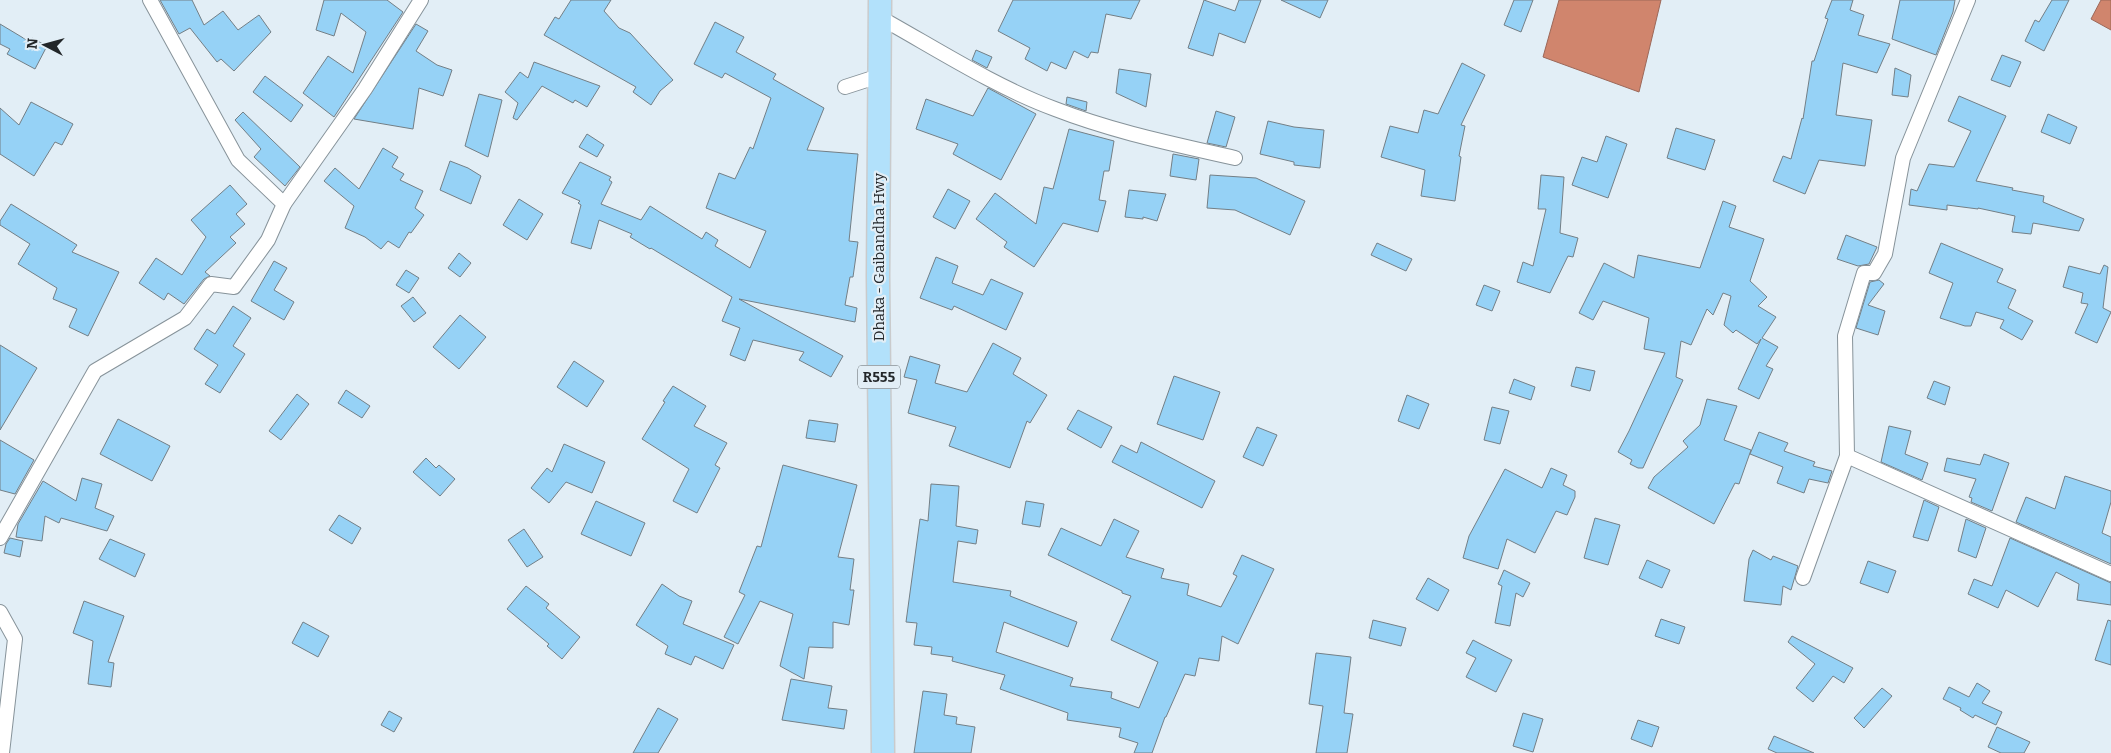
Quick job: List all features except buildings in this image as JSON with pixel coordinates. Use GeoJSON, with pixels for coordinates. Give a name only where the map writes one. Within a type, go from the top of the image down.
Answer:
{"type":"FeatureCollection","features":[{"type":"Feature","properties":{"kind":"main road","name":"Dhaka - Gaibandha Hwy"},"geometry":{"type":"LineString","coordinates":[[880,8],[878,286],[883,753]]}},
{"type":"Feature","properties":{"kind":"street"},"geometry":{"type":"LineString","coordinates":[[150,0],[238,160],[284,204]]}},
{"type":"Feature","properties":{"kind":"street"},"geometry":{"type":"LineString","coordinates":[[0,538],[95,371],[185,318],[211,284],[234,287],[268,240],[284,204],[365,89],[421,0]]}},
{"type":"Feature","properties":{"kind":"street"},"geometry":{"type":"LineString","coordinates":[[1803,578],[1847,456],[1845,336],[1853,305],[1864,273],[1874,273],[1885,254],[1903,158],[1968,0]]}},
{"type":"Feature","properties":{"kind":"street"},"geometry":{"type":"LineString","coordinates":[[880,8],[991,79],[1054,109],[1132,135],[1236,158]]}},
{"type":"Feature","properties":{"kind":"street"},"geometry":{"type":"LineString","coordinates":[[845,87],[879,76]]}},
{"type":"Feature","properties":{"kind":"street"},"geometry":{"type":"LineString","coordinates":[[1847,456],[2111,574]]}},
{"type":"Feature","properties":{"kind":"street"},"geometry":{"type":"LineString","coordinates":[[0,612],[15,639],[2,753]]}},
{"type":"Feature","properties":{"kind":"shaded area"},"geometry":{"type":"Polygon","coordinates":[[[1559,0],[1661,0],[1639,92],[1543,57],[1559,0]]]}},
{"type":"Feature","properties":{"kind":"shaded area"},"geometry":{"type":"Polygon","coordinates":[[[2101,0],[2111,0],[2111,30],[2091,19],[2101,0]]]}}]}
